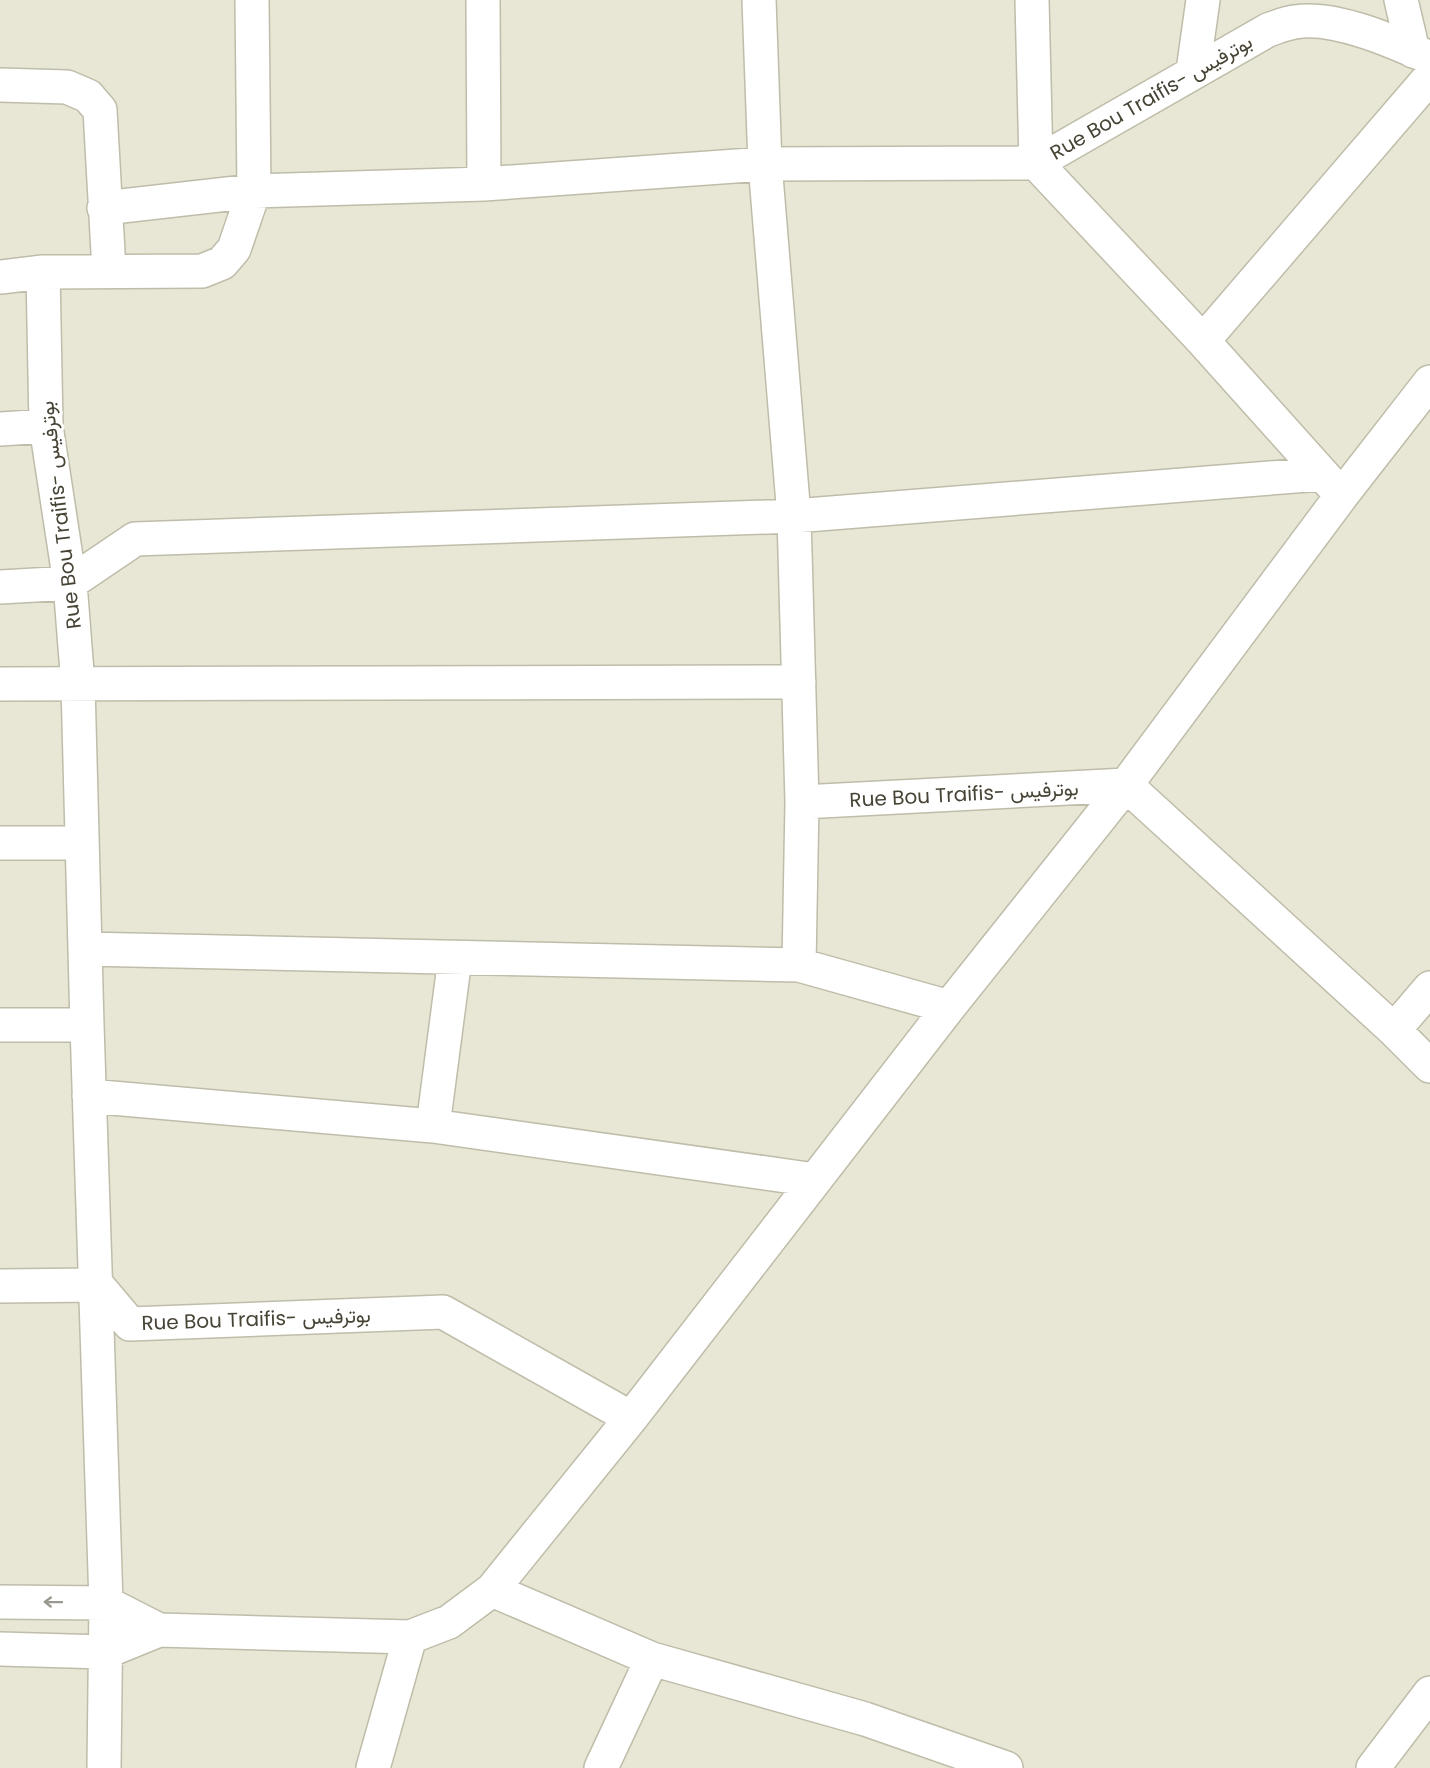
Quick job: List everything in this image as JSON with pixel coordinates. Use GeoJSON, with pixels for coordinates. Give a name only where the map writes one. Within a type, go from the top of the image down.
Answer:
{"type":"FeatureCollection","features":[{"type":"Feature","properties":{"kind":"street"},"geometry":{"type":"LineString","coordinates":[[0,277],[43,272],[109,270],[201,271],[222,263],[234,249],[254,191],[252,0]]}},
{"type":"Feature","properties":{"kind":"street"},"geometry":{"type":"LineString","coordinates":[[483,0],[484,184]]}},
{"type":"Feature","properties":{"kind":"street"},"geometry":{"type":"LineString","coordinates":[[759,0],[765,164],[794,516],[802,802],[799,965]]}},
{"type":"Feature","properties":{"kind":"street"},"geometry":{"type":"LineString","coordinates":[[104,208],[254,191],[484,184],[765,164],[1036,163],[1032,0]]}},
{"type":"Feature","properties":{"kind":"street"},"geometry":{"type":"LineString","coordinates":[[1194,72],[1203,0]]}},
{"type":"Feature","properties":{"kind":"street"},"geometry":{"type":"LineString","coordinates":[[1203,341],[1424,62],[1401,0]]}},
{"type":"Feature","properties":{"kind":"street","name":"Rue Bou Traifis- بوترفيس"},"geometry":{"type":"LineString","coordinates":[[1332,485],[1203,341],[1036,163],[1268,30],[1295,22],[1314,21],[1386,38],[1424,62]]}},
{"type":"Feature","properties":{"kind":"street"},"geometry":{"type":"LineString","coordinates":[[0,85],[67,87],[88,96],[100,110],[109,270]]}},
{"type":"Feature","properties":{"kind":"street","name":"Rue Bou Traifis- بوترفيس"},"geometry":{"type":"LineString","coordinates":[[43,272],[46,426],[70,583],[78,685],[82,843]]}},
{"type":"Feature","properties":{"kind":"street"},"geometry":{"type":"LineString","coordinates":[[0,1649],[105,1652],[159,1630],[410,1637],[449,1622],[492,1590],[631,1418],[949,1007],[1126,785],[1332,485],[1430,382]]}},
{"type":"Feature","properties":{"kind":"street"},"geometry":{"type":"LineString","coordinates":[[0,429],[46,426]]}},
{"type":"Feature","properties":{"kind":"street"},"geometry":{"type":"LineString","coordinates":[[0,587],[70,583],[135,539],[794,516],[1332,485]]}},
{"type":"Feature","properties":{"kind":"street"},"geometry":{"type":"LineString","coordinates":[[0,684],[799,682]]}},
{"type":"Feature","properties":{"kind":"street"},"geometry":{"type":"LineString","coordinates":[[1126,785],[1394,1030],[1430,1066]]}},
{"type":"Feature","properties":{"kind":"street","name":"Rue Bou Traifis- بوترفيس"},"geometry":{"type":"LineString","coordinates":[[802,802],[1126,785]]}},
{"type":"Feature","properties":{"kind":"street"},"geometry":{"type":"LineString","coordinates":[[0,843],[82,843],[106,1603],[104,1768]]}},
{"type":"Feature","properties":{"kind":"street"},"geometry":{"type":"LineString","coordinates":[[85,949],[799,965],[949,1007]]}},
{"type":"Feature","properties":{"kind":"street"},"geometry":{"type":"LineString","coordinates":[[433,1126],[455,958]]}},
{"type":"Feature","properties":{"kind":"street"},"geometry":{"type":"LineString","coordinates":[[1394,1030],[1430,988]]}},
{"type":"Feature","properties":{"kind":"street"},"geometry":{"type":"LineString","coordinates":[[0,1025],[87,1025]]}},
{"type":"Feature","properties":{"kind":"street"},"geometry":{"type":"LineString","coordinates":[[89,1096],[433,1126],[815,1180]]}},
{"type":"Feature","properties":{"kind":"street"},"geometry":{"type":"LineString","coordinates":[[0,1286],[97,1285]]}},
{"type":"Feature","properties":{"kind":"street","name":"Rue Bou Traifis- بوترفيس"},"geometry":{"type":"LineString","coordinates":[[97,1285],[130,1324],[443,1312],[631,1418]]}},
{"type":"Feature","properties":{"kind":"street"},"geometry":{"type":"LineString","coordinates":[[492,1590],[652,1659],[865,1719],[1006,1768]]}},
{"type":"Feature","properties":{"kind":"street"},"geometry":{"type":"LineString","coordinates":[[0,1602],[106,1603],[159,1630]]}},
{"type":"Feature","properties":{"kind":"street"},"geometry":{"type":"LineString","coordinates":[[373,1768],[410,1637]]}},
{"type":"Feature","properties":{"kind":"street"},"geometry":{"type":"LineString","coordinates":[[601,1768],[652,1659]]}},
{"type":"Feature","properties":{"kind":"street"},"geometry":{"type":"LineString","coordinates":[[1373,1768],[1430,1693]]}},
{"type":"Feature","properties":{"kind":"shaded area"},"geometry":{"type":"Polygon","coordinates":[[[0,0],[1430,0],[1430,1768],[0,1768],[0,0]]]}}]}
